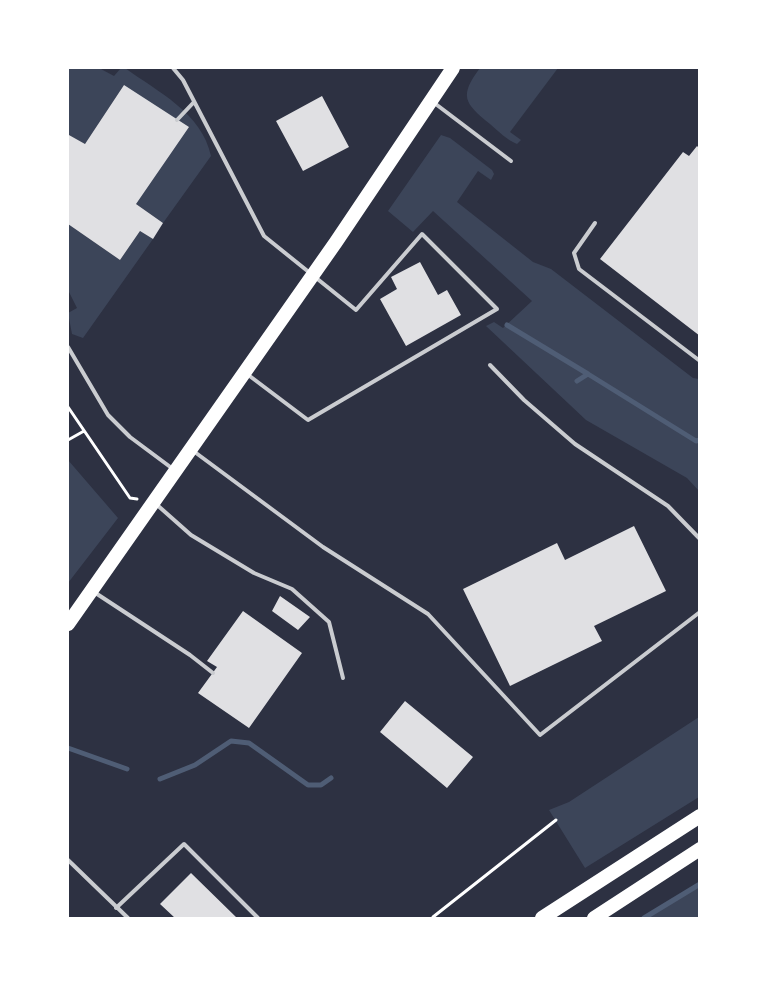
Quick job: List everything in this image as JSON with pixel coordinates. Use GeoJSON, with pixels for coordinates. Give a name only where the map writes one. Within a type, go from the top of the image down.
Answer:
{"type":"FeatureCollection","features":[{"type":"Feature","properties":{"kind":"main road"},"geometry":{"type":"LineString","coordinates":[[68,624],[453,68]]}},
{"type":"Feature","properties":{"kind":"main road"},"geometry":{"type":"LineString","coordinates":[[542,918],[699,816]]}},
{"type":"Feature","properties":{"kind":"main road"},"geometry":{"type":"LineString","coordinates":[[594,918],[699,849]]}},
{"type":"Feature","properties":{"kind":"lane"},"geometry":{"type":"LineString","coordinates":[[173,68],[194,102],[264,236],[313,273],[356,310],[423,234],[497,309],[308,420],[244,372]]}},
{"type":"Feature","properties":{"kind":"lane"},"geometry":{"type":"LineString","coordinates":[[430,100],[511,161]]}},
{"type":"Feature","properties":{"kind":"lane"},"geometry":{"type":"LineString","coordinates":[[177,120],[194,102]]}},
{"type":"Feature","properties":{"kind":"lane"},"geometry":{"type":"LineString","coordinates":[[595,223],[574,253],[579,269],[699,361]]}},
{"type":"Feature","properties":{"kind":"lane"},"geometry":{"type":"LineString","coordinates":[[68,347],[108,415],[130,437],[175,470]]}},
{"type":"Feature","properties":{"kind":"lane"},"geometry":{"type":"LineString","coordinates":[[490,365],[524,400],[575,444],[668,506],[699,539]]}},
{"type":"Feature","properties":{"kind":"lane"},"geometry":{"type":"LineString","coordinates":[[189,448],[323,547],[428,615],[540,735],[699,612]]}},
{"type":"Feature","properties":{"kind":"lane"},"geometry":{"type":"LineString","coordinates":[[153,502],[191,535],[254,573],[291,589],[329,622],[343,678]]}},
{"type":"Feature","properties":{"kind":"lane"},"geometry":{"type":"LineString","coordinates":[[91,590],[190,655],[213,673]]}},
{"type":"Feature","properties":{"kind":"lane"},"geometry":{"type":"LineString","coordinates":[[116,908],[184,844],[258,918]]}},
{"type":"Feature","properties":{"kind":"lane"},"geometry":{"type":"LineString","coordinates":[[68,860],[128,918]]}},
{"type":"Feature","properties":{"kind":"path"},"geometry":{"type":"LineString","coordinates":[[68,407],[130,498],[153,502]]}},
{"type":"Feature","properties":{"kind":"path"},"geometry":{"type":"LineString","coordinates":[[68,440],[84,431]]}},
{"type":"Feature","properties":{"kind":"path"},"geometry":{"type":"LineString","coordinates":[[433,917],[556,820]]}},
{"type":"Feature","properties":{"kind":"shaded area"},"geometry":{"type":"Polygon","coordinates":[[[68,68],[99,68],[114,76],[121,68],[125,68],[177,105],[198,127],[211,156],[163,223],[136,204],[124,85],[85,144],[69,135],[68,137],[68,68]]]}},
{"type":"Feature","properties":{"kind":"shaded area"},"geometry":{"type":"Polygon","coordinates":[[[480,68],[558,68],[510,132],[521,140],[517,144],[481,117],[467,99],[469,86],[480,68]]]}},
{"type":"Feature","properties":{"kind":"shaded area"},"geometry":{"type":"Polygon","coordinates":[[[441,135],[450,138],[492,170],[494,174],[491,180],[478,171],[457,202],[533,262],[551,269],[693,378],[699,379],[699,491],[687,478],[586,420],[486,326],[494,322],[503,328],[532,301],[433,211],[413,232],[388,211],[441,135]]]}},
{"type":"Feature","properties":{"kind":"shaded area"},"geometry":{"type":"Polygon","coordinates":[[[68,224],[120,260],[140,231],[153,239],[83,338],[72,334],[68,313],[77,308],[68,290],[68,224]]]}},
{"type":"Feature","properties":{"kind":"shaded area"},"geometry":{"type":"Polygon","coordinates":[[[68,460],[118,518],[68,583],[68,460]]]}},
{"type":"Feature","properties":{"kind":"shaded area"},"geometry":{"type":"Polygon","coordinates":[[[699,717],[699,797],[585,868],[549,810],[569,802],[699,717]]]}},
{"type":"Feature","properties":{"kind":"shaded area"},"geometry":{"type":"Polygon","coordinates":[[[699,884],[699,918],[644,918],[699,884]]]}},
{"type":"Feature","properties":{"kind":"building"},"geometry":{"type":"Polygon","coordinates":[[[124,85],[189,127],[136,204],[163,223],[153,239],[140,231],[120,260],[68,224],[68,137],[69,135],[85,144],[124,85]]]}},
{"type":"Feature","properties":{"kind":"building"},"geometry":{"type":"Polygon","coordinates":[[[322,96],[349,147],[303,171],[276,121],[322,96]]]}},
{"type":"Feature","properties":{"kind":"building"},"geometry":{"type":"Polygon","coordinates":[[[697,146],[700,149],[700,336],[600,259],[683,152],[689,156],[697,146]]]}},
{"type":"Feature","properties":{"kind":"building"},"geometry":{"type":"Polygon","coordinates":[[[420,262],[438,295],[447,290],[461,315],[406,346],[380,299],[397,289],[391,277],[420,262]]]}},
{"type":"Feature","properties":{"kind":"building"},"geometry":{"type":"Polygon","coordinates":[[[634,526],[666,591],[594,626],[602,641],[510,686],[463,589],[557,543],[565,560],[634,526]]]}},
{"type":"Feature","properties":{"kind":"building"},"geometry":{"type":"Polygon","coordinates":[[[280,596],[310,617],[298,630],[272,611],[280,596]]]}},
{"type":"Feature","properties":{"kind":"building"},"geometry":{"type":"Polygon","coordinates":[[[243,611],[302,653],[249,728],[198,693],[217,667],[207,661],[243,611]]]}},
{"type":"Feature","properties":{"kind":"building"},"geometry":{"type":"Polygon","coordinates":[[[405,701],[473,757],[447,788],[380,732],[405,701]]]}},
{"type":"Feature","properties":{"kind":"building"},"geometry":{"type":"Polygon","coordinates":[[[191,873],[237,918],[175,918],[160,904],[191,873]]]}},
{"type":"Feature","properties":{"kind":"waterway"},"geometry":{"type":"LineString","coordinates":[[507,325],[588,374]]}},
{"type":"Feature","properties":{"kind":"waterway"},"geometry":{"type":"LineString","coordinates":[[577,381],[588,374],[696,441],[700,440]]}},
{"type":"Feature","properties":{"kind":"waterway"},"geometry":{"type":"LineString","coordinates":[[160,779],[195,765],[231,741],[249,743],[308,785],[321,785],[331,778]]}},
{"type":"Feature","properties":{"kind":"waterway"},"geometry":{"type":"LineString","coordinates":[[68,748],[127,769]]}},
{"type":"Feature","properties":{"kind":"waterway"},"geometry":{"type":"LineString","coordinates":[[644,918],[700,884]]}}]}
